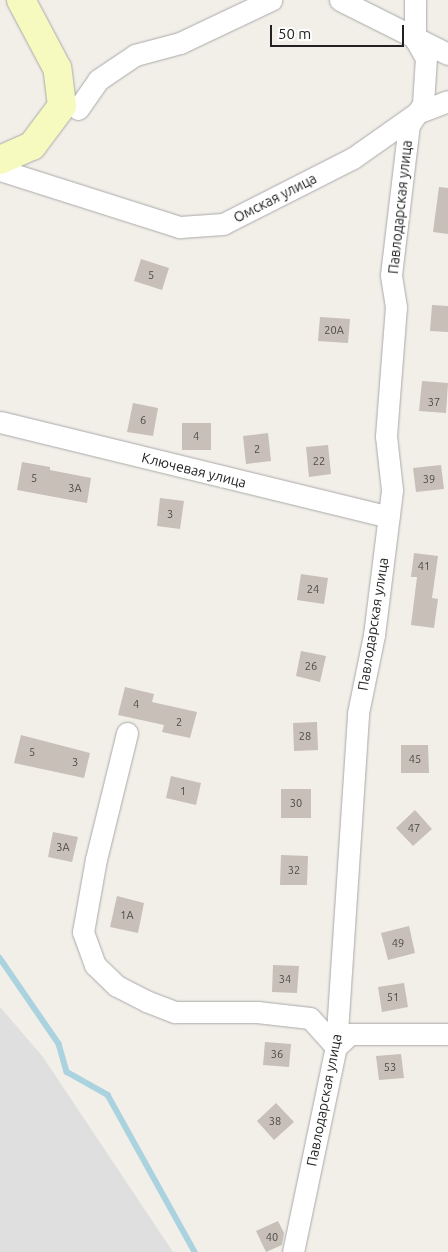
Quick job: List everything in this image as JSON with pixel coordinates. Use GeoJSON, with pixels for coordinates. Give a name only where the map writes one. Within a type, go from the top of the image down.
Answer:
{"type":"FeatureCollection","features":[{"type":"Feature","properties":{"kind":"street"},"geometry":{"type":"LineString","coordinates":[[0,160],[32,146],[62,106],[57,68],[22,0]]}},
{"type":"Feature","properties":{"kind":"street"},"geometry":{"type":"LineString","coordinates":[[78,109],[98,80],[136,55],[180,43],[271,0]]}},
{"type":"Feature","properties":{"kind":"street"},"geometry":{"type":"LineString","coordinates":[[340,0],[448,54]]}},
{"type":"Feature","properties":{"kind":"street","name":"Павлодарская улица"},"geometry":{"type":"LineString","coordinates":[[293,1252],[336,1047],[358,713],[374,635],[392,490],[386,436],[396,307],[391,275],[409,125],[423,104],[426,58],[415,39],[415,0]]}},
{"type":"Feature","properties":{"kind":"street","name":"Омская улица"},"geometry":{"type":"LineString","coordinates":[[0,170],[180,227],[223,224],[353,158],[417,113],[448,101]]}},
{"type":"Feature","properties":{"kind":"street","name":"Ключевая улица"},"geometry":{"type":"LineString","coordinates":[[0,422],[389,517]]}},
{"type":"Feature","properties":{"kind":"street"},"geometry":{"type":"LineString","coordinates":[[126,733],[96,859],[83,932],[95,965],[117,986],[146,1001],[175,1012],[257,1012],[310,1018],[336,1047],[350,1034],[448,1034]]}},
{"type":"Feature","properties":{"kind":"shaded area"},"geometry":{"type":"Polygon","coordinates":[[[0,1007],[43,1057],[173,1252],[0,1252],[0,1007]]]}},
{"type":"Feature","properties":{"kind":"building"},"geometry":{"type":"Polygon","coordinates":[[[439,187],[448,188],[448,234],[433,232],[439,187]]]}},
{"type":"Feature","properties":{"kind":"building"},"geometry":{"type":"Polygon","coordinates":[[[141,259],[169,268],[162,290],[134,281],[141,259]]]}},
{"type":"Feature","properties":{"kind":"building"},"geometry":{"type":"Polygon","coordinates":[[[432,305],[448,306],[448,332],[430,331],[432,305]]]}},
{"type":"Feature","properties":{"kind":"building"},"geometry":{"type":"Polygon","coordinates":[[[320,317],[350,319],[348,343],[318,341],[320,317]]]}},
{"type":"Feature","properties":{"kind":"building"},"geometry":{"type":"Polygon","coordinates":[[[422,381],[448,383],[446,413],[419,411],[422,381]]]}},
{"type":"Feature","properties":{"kind":"building"},"geometry":{"type":"Polygon","coordinates":[[[133,403],[158,408],[153,436],[127,432],[133,403]]]}},
{"type":"Feature","properties":{"kind":"building"},"geometry":{"type":"Polygon","coordinates":[[[182,423],[211,423],[211,450],[182,450],[182,423]]]}},
{"type":"Feature","properties":{"kind":"building"},"geometry":{"type":"Polygon","coordinates":[[[268,433],[271,461],[246,464],[243,436],[268,433]]]}},
{"type":"Feature","properties":{"kind":"building"},"geometry":{"type":"Polygon","coordinates":[[[328,445],[331,474],[309,477],[306,447],[328,445]]]}},
{"type":"Feature","properties":{"kind":"building"},"geometry":{"type":"Polygon","coordinates":[[[22,462],[91,478],[87,503],[17,490],[22,462]]]}},
{"type":"Feature","properties":{"kind":"building"},"geometry":{"type":"Polygon","coordinates":[[[441,465],[444,489],[416,492],[413,468],[441,465]]]}},
{"type":"Feature","properties":{"kind":"building"},"geometry":{"type":"Polygon","coordinates":[[[160,498],[184,501],[180,529],[157,526],[160,498]]]}},
{"type":"Feature","properties":{"kind":"building"},"geometry":{"type":"Polygon","coordinates":[[[414,553],[438,556],[432,598],[438,599],[434,628],[411,625],[417,577],[411,577],[414,553]]]}},
{"type":"Feature","properties":{"kind":"building"},"geometry":{"type":"Polygon","coordinates":[[[301,574],[328,578],[324,604],[297,600],[301,574]]]}},
{"type":"Feature","properties":{"kind":"building"},"geometry":{"type":"Polygon","coordinates":[[[301,651],[326,656],[320,682],[296,676],[301,651]]]}},
{"type":"Feature","properties":{"kind":"building"},"geometry":{"type":"Polygon","coordinates":[[[125,687],[154,694],[152,702],[197,712],[190,738],[162,732],[164,725],[118,715],[125,687]]]}},
{"type":"Feature","properties":{"kind":"building"},"geometry":{"type":"Polygon","coordinates":[[[317,722],[318,750],[294,751],[293,723],[317,722]]]}},
{"type":"Feature","properties":{"kind":"building"},"geometry":{"type":"Polygon","coordinates":[[[21,735],[90,753],[84,778],[14,763],[21,735]]]}},
{"type":"Feature","properties":{"kind":"building"},"geometry":{"type":"Polygon","coordinates":[[[401,745],[428,745],[429,773],[401,773],[401,745]]]}},
{"type":"Feature","properties":{"kind":"building"},"geometry":{"type":"Polygon","coordinates":[[[171,776],[201,783],[196,805],[166,798],[171,776]]]}},
{"type":"Feature","properties":{"kind":"building"},"geometry":{"type":"Polygon","coordinates":[[[281,789],[311,789],[311,818],[281,818],[281,789]]]}},
{"type":"Feature","properties":{"kind":"building"},"geometry":{"type":"Polygon","coordinates":[[[415,810],[432,829],[413,846],[396,828],[415,810]]]}},
{"type":"Feature","properties":{"kind":"building"},"geometry":{"type":"Polygon","coordinates":[[[53,832],[78,837],[72,862],[48,857],[53,832]]]}},
{"type":"Feature","properties":{"kind":"building"},"geometry":{"type":"Polygon","coordinates":[[[281,855],[308,856],[307,885],[280,885],[281,855]]]}},
{"type":"Feature","properties":{"kind":"building"},"geometry":{"type":"Polygon","coordinates":[[[117,896],[144,903],[138,933],[110,927],[117,896]]]}},
{"type":"Feature","properties":{"kind":"building"},"geometry":{"type":"Polygon","coordinates":[[[409,926],[415,953],[388,960],[381,933],[409,926]]]}},
{"type":"Feature","properties":{"kind":"building"},"geometry":{"type":"Polygon","coordinates":[[[273,965],[299,966],[297,993],[272,992],[273,965]]]}},
{"type":"Feature","properties":{"kind":"building"},"geometry":{"type":"Polygon","coordinates":[[[404,983],[408,1007],[382,1012],[378,987],[404,983]]]}},
{"type":"Feature","properties":{"kind":"building"},"geometry":{"type":"Polygon","coordinates":[[[265,1042],[291,1044],[289,1067],[263,1065],[265,1042]]]}},
{"type":"Feature","properties":{"kind":"building"},"geometry":{"type":"Polygon","coordinates":[[[401,1054],[404,1078],[379,1080],[376,1056],[401,1054]]]}},
{"type":"Feature","properties":{"kind":"building"},"geometry":{"type":"Polygon","coordinates":[[[276,1103],[294,1122],[274,1140],[257,1121],[276,1103]]]}},
{"type":"Feature","properties":{"kind":"building"},"geometry":{"type":"Polygon","coordinates":[[[278,1221],[284,1233],[282,1245],[266,1252],[256,1231],[278,1221]]]}},
{"type":"Feature","properties":{"kind":"waterway"},"geometry":{"type":"LineString","coordinates":[[0,958],[59,1044],[67,1072],[108,1095],[195,1252]]}}]}
